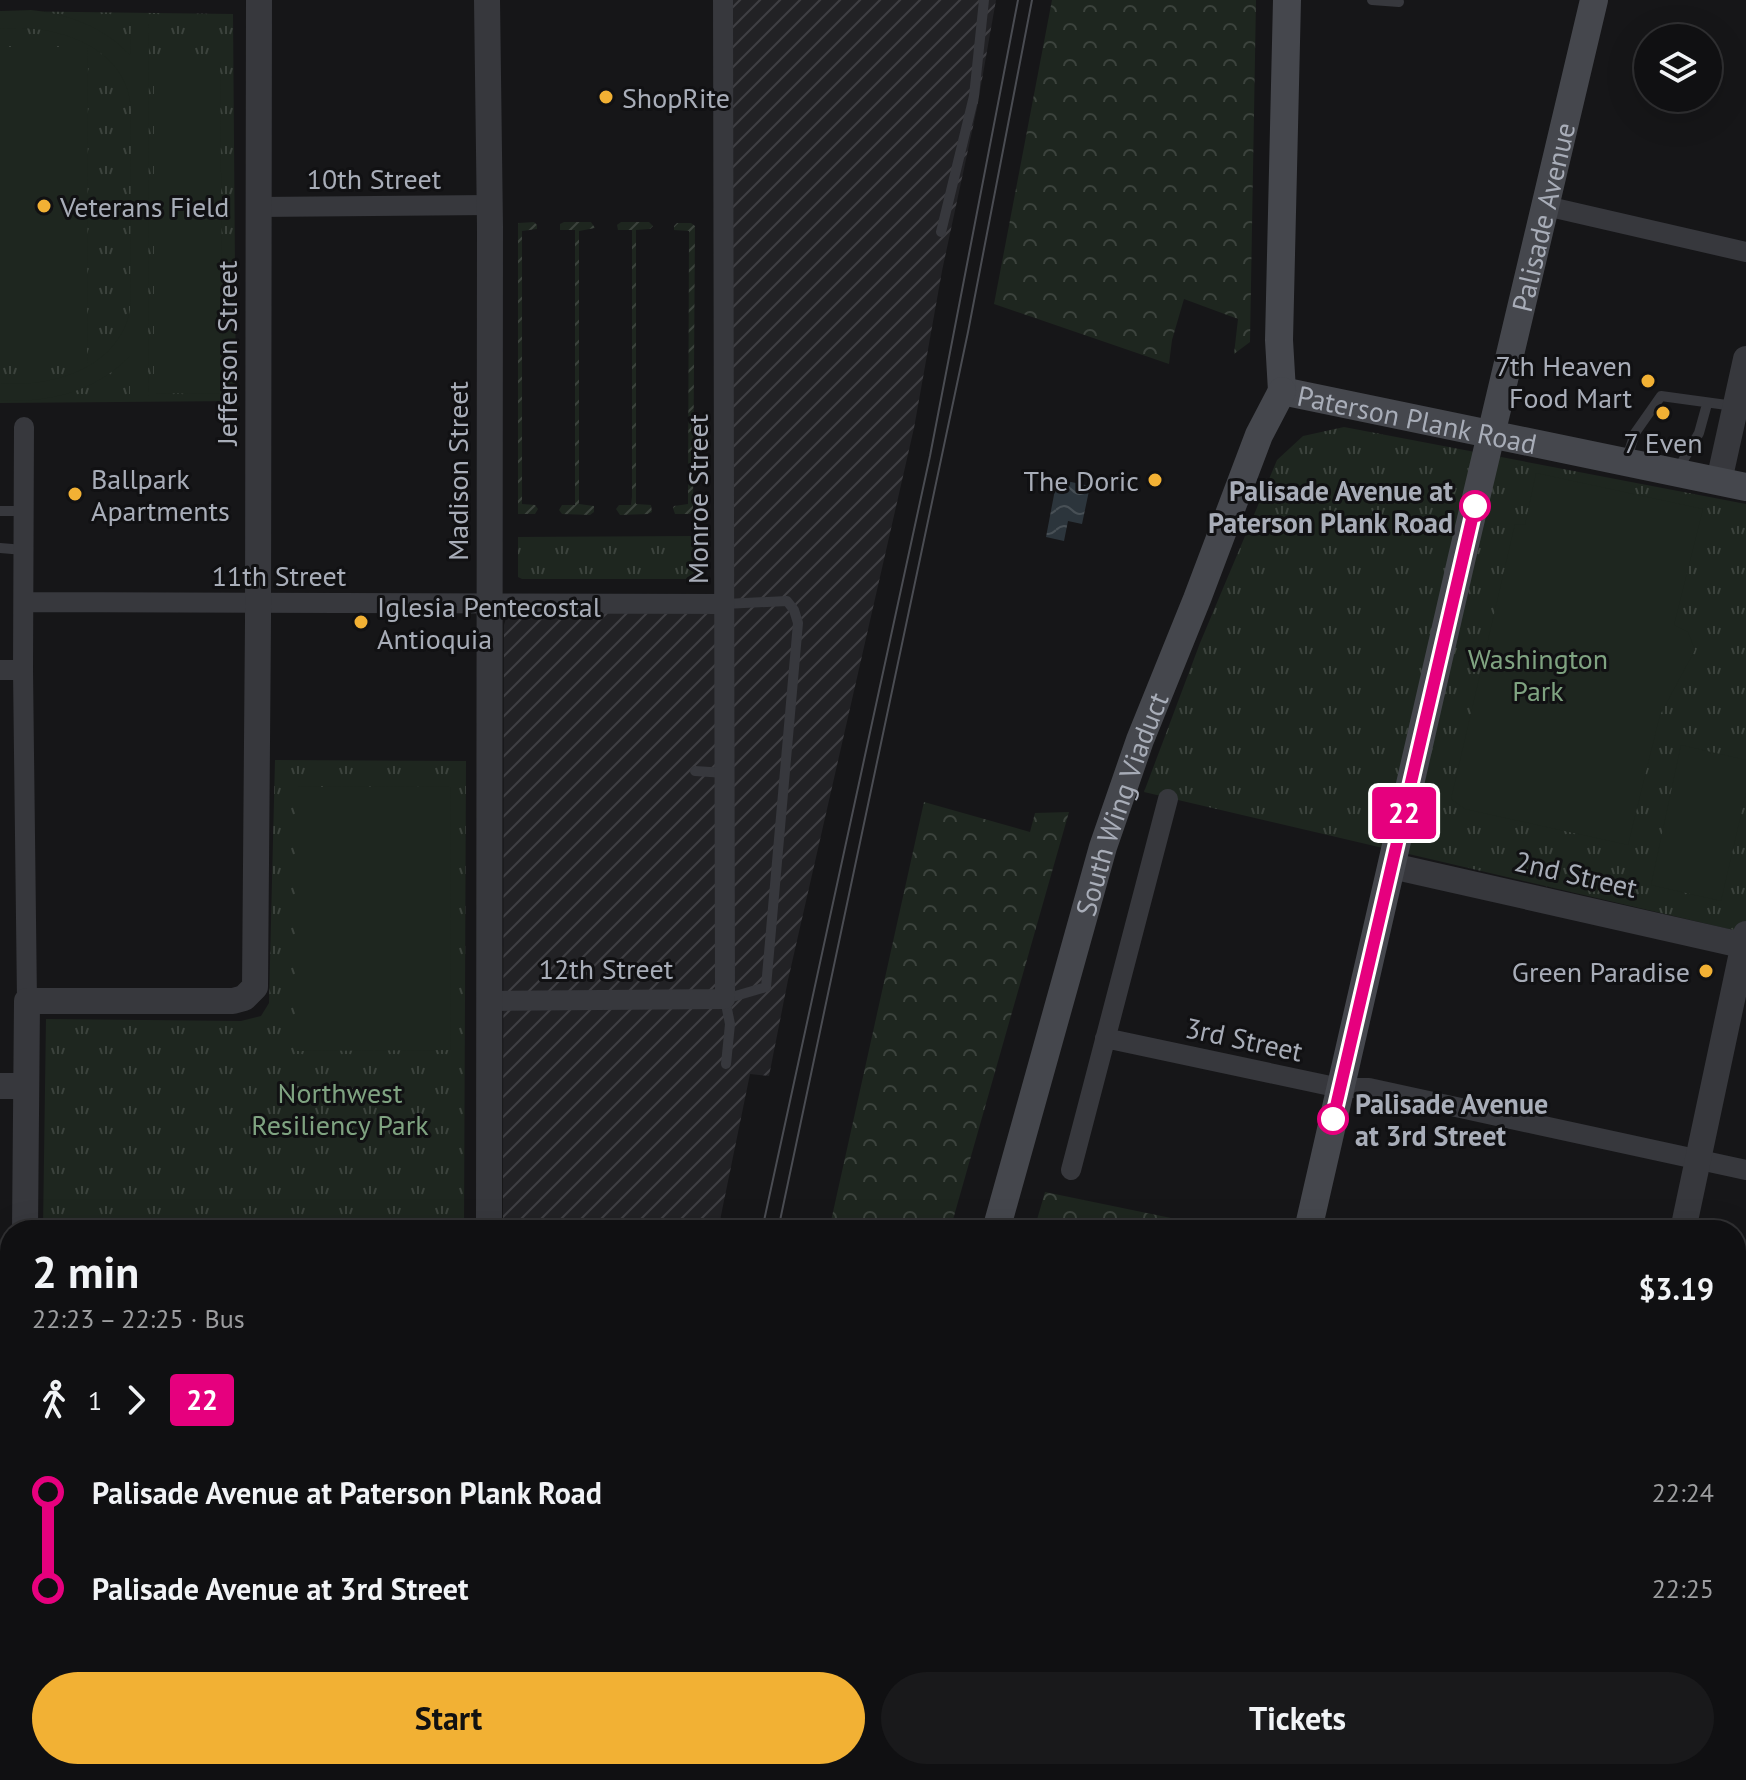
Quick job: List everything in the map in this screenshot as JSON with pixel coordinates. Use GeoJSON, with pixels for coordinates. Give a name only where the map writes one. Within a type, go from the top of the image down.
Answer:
{"type":"FeatureCollection","features":[{"type":"Feature","properties":{"kind":"main road","name":"Paterson Plank Road"},"geometry":{"type":"LineString","coordinates":[[1287,0],[1279,340],[1282,391],[1626,461],[1683,456],[1732,484]]}},
{"type":"Feature","properties":{"kind":"main road","name":"Palisade Avenue"},"geometry":{"type":"LineString","coordinates":[[1310,1220],[1594,0]]}},
{"type":"Feature","properties":{"kind":"main road","name":"South Wing Viaduct"},"geometry":{"type":"LineString","coordinates":[[999,1220],[1103,847],[1140,740],[1259,435],[1282,391]]}},
{"type":"Feature","properties":{"kind":"street","name":"Jefferson Street"},"geometry":{"type":"LineString","coordinates":[[27,1001],[233,1001],[251,993],[256,979],[259,0]]}},
{"type":"Feature","properties":{"kind":"street","name":"Madison Street"},"geometry":{"type":"LineString","coordinates":[[487,0],[490,205],[489,1220]]}},
{"type":"Feature","properties":{"kind":"street","name":"Monroe Street"},"geometry":{"type":"LineString","coordinates":[[723,0],[725,999]]}},
{"type":"Feature","properties":{"kind":"street","name":"10th Street"},"geometry":{"type":"LineString","coordinates":[[258,207],[490,205]]}},
{"type":"Feature","properties":{"kind":"street"},"geometry":{"type":"LineString","coordinates":[[1546,206],[1746,252]]}},
{"type":"Feature","properties":{"kind":"street"},"geometry":{"type":"LineString","coordinates":[[1732,484],[1736,406],[1746,359]]}},
{"type":"Feature","properties":{"kind":"street"},"geometry":{"type":"LineString","coordinates":[[24,427],[27,1001],[13,1086],[24,1220]]}},
{"type":"Feature","properties":{"kind":"street","name":"11th Street"},"geometry":{"type":"LineString","coordinates":[[24,602],[725,604]]}},
{"type":"Feature","properties":{"kind":"street"},"geometry":{"type":"LineString","coordinates":[[0,670],[23,670]]}},
{"type":"Feature","properties":{"kind":"street"},"geometry":{"type":"LineString","coordinates":[[1071,1170],[1168,799]]}},
{"type":"Feature","properties":{"kind":"street","name":"2nd Street"},"geometry":{"type":"LineString","coordinates":[[1392,866],[1745,942]]}},
{"type":"Feature","properties":{"kind":"street"},"geometry":{"type":"LineString","coordinates":[[1685,1220],[1745,942]]}},
{"type":"Feature","properties":{"kind":"street","name":"12th Street"},"geometry":{"type":"LineString","coordinates":[[488,1001],[725,999]]}},
{"type":"Feature","properties":{"kind":"street","name":"3rd Street"},"geometry":{"type":"LineString","coordinates":[[1105,1038],[1340,1088],[1369,1088],[1746,1170]]}},
{"type":"Feature","properties":{"kind":"lane"},"geometry":{"type":"LineString","coordinates":[[941,232],[974,96],[984,0]]}},
{"type":"Feature","properties":{"kind":"lane"},"geometry":{"type":"LineString","coordinates":[[1372,0],[1399,2]]}},
{"type":"Feature","properties":{"kind":"lane"},"geometry":{"type":"LineString","coordinates":[[1626,461],[1659,406],[1661,396],[1736,406]]}},
{"type":"Feature","properties":{"kind":"lane"},"geometry":{"type":"LineString","coordinates":[[1683,456],[1707,404]]}},
{"type":"Feature","properties":{"kind":"lane"},"geometry":{"type":"LineString","coordinates":[[0,511],[24,511]]}},
{"type":"Feature","properties":{"kind":"lane"},"geometry":{"type":"LineString","coordinates":[[0,548],[24,550]]}},
{"type":"Feature","properties":{"kind":"lane"},"geometry":{"type":"LineString","coordinates":[[725,604],[787,601],[798,623],[766,987],[725,999],[730,1024],[726,1064]]}},
{"type":"Feature","properties":{"kind":"lane"},"geometry":{"type":"LineString","coordinates":[[695,771],[725,773]]}},
{"type":"Feature","properties":{"kind":"shaded area"},"geometry":{"type":"Polygon","coordinates":[[[731,0],[996,0],[914,428],[788,980],[769,1076],[750,1074],[720,1220],[503,1220],[504,625],[507,615],[514,612],[718,614],[731,0]]]}},
{"type":"Feature","properties":{"kind":"green space"},"geometry":{"type":"Polygon","coordinates":[[[1052,0],[1256,0],[1250,342],[1234,354],[1238,319],[1184,299],[1172,340],[1169,364],[994,304],[1052,0]]]}},
{"type":"Feature","properties":{"kind":"green space"},"geometry":{"type":"Polygon","coordinates":[[[31,10],[85,24],[109,37],[130,55],[131,22],[149,22],[148,400],[130,400],[130,356],[102,378],[70,393],[36,400],[0,400],[0,383],[41,382],[80,370],[98,360],[112,347],[123,330],[130,310],[131,109],[127,87],[117,69],[85,43],[43,30],[0,29],[0,11],[31,10]]]}},
{"type":"Feature","properties":{"kind":"green space"},"geometry":{"type":"Polygon","coordinates":[[[0,11],[233,14],[236,401],[0,403],[0,11]]]}},
{"type":"Feature","properties":{"kind":"green space","name":"Veterans Field"},"geometry":{"type":"Polygon","coordinates":[[[0,47],[88,47],[87,364],[0,364],[0,47]]]}},
{"type":"Feature","properties":{"kind":"green space"},"geometry":{"type":"Polygon","coordinates":[[[154,61],[220,61],[223,394],[154,393],[154,61]]]}},
{"type":"Feature","properties":{"kind":"green space"},"geometry":{"type":"Polygon","coordinates":[[[534,222],[537,229],[522,231],[522,504],[535,505],[538,509],[535,514],[518,514],[518,223],[534,222]]]}},
{"type":"Feature","properties":{"kind":"green space"},"geometry":{"type":"Polygon","coordinates":[[[591,222],[595,228],[579,231],[579,504],[594,506],[594,512],[590,515],[562,514],[559,510],[562,505],[575,505],[575,230],[560,230],[560,224],[591,222]]]}},
{"type":"Feature","properties":{"kind":"green space"},"geometry":{"type":"Polygon","coordinates":[[[621,222],[649,222],[653,226],[636,230],[636,504],[651,505],[652,512],[648,514],[620,515],[616,509],[619,505],[631,505],[632,497],[632,230],[618,230],[617,225],[621,222]]]}},
{"type":"Feature","properties":{"kind":"green space"},"geometry":{"type":"Polygon","coordinates":[[[677,223],[695,226],[693,511],[690,514],[675,514],[673,508],[688,504],[689,231],[674,230],[677,223]]]}},
{"type":"Feature","properties":{"kind":"green space","name":"Washington Park"},"geometry":{"type":"Polygon","coordinates":[[[1344,427],[1746,504],[1746,933],[1144,792],[1200,643],[1277,460],[1303,436],[1344,427]]]}},
{"type":"Feature","properties":{"kind":"green space"},"geometry":{"type":"Polygon","coordinates":[[[1536,473],[1703,509],[1674,625],[1688,632],[1695,650],[1660,715],[1628,845],[1465,809],[1451,799],[1515,524],[1525,525],[1536,473]]]}},
{"type":"Feature","properties":{"kind":"green space"},"geometry":{"type":"Polygon","coordinates":[[[694,536],[694,575],[689,579],[518,577],[518,537],[694,536]]]}},
{"type":"Feature","properties":{"kind":"green space"},"geometry":{"type":"Polygon","coordinates":[[[1681,745],[1746,760],[1746,793],[1721,901],[1651,885],[1681,745]]]}},
{"type":"Feature","properties":{"kind":"green space","name":"Northwest Resiliency Park"},"geometry":{"type":"Polygon","coordinates":[[[275,760],[466,761],[464,1220],[43,1220],[46,1019],[241,1021],[261,1016],[269,1003],[275,760]]]}},
{"type":"Feature","properties":{"kind":"green space"},"geometry":{"type":"Polygon","coordinates":[[[450,786],[451,1050],[297,1051],[297,787],[450,786]]]}},
{"type":"Feature","properties":{"kind":"green space"},"geometry":{"type":"Polygon","coordinates":[[[924,802],[1030,832],[1035,813],[1069,812],[953,1220],[831,1220],[924,802]]]}},
{"type":"Feature","properties":{"kind":"green space"},"geometry":{"type":"Polygon","coordinates":[[[1045,1192],[1181,1220],[1037,1220],[1045,1192]]]}},
{"type":"Feature","properties":{"kind":"water"},"geometry":{"type":"Polygon","coordinates":[[[1057,479],[1090,486],[1082,524],[1068,521],[1064,541],[1046,537],[1057,479]]]}},
{"type":"Feature","properties":{"kind":"tram line"},"geometry":{"type":"LineString","coordinates":[[764,1220],[930,456],[1018,0]]}},
{"type":"Feature","properties":{"kind":"tram line"},"geometry":{"type":"LineString","coordinates":[[780,1220],[968,332],[1032,0]]}},
{"type":"Feature","properties":{"kind":"bus line","name":"22"},"geometry":{"type":"LineString","coordinates":[[1333,1119],[1475,506]]}},
{"type":"Feature","properties":{"kind":"place","name":"ShopRite"},"geometry":{"type":"Point","coordinates":[606,97]}},
{"type":"Feature","properties":{"kind":"place","name":"Veterans Field"},"geometry":{"type":"Point","coordinates":[44,206]}},
{"type":"Feature","properties":{"kind":"place","name":"7th Heaven Food Mart"},"geometry":{"type":"Point","coordinates":[1648,381]}},
{"type":"Feature","properties":{"kind":"place","name":"7 Even"},"geometry":{"type":"Point","coordinates":[1663,413]}},
{"type":"Feature","properties":{"kind":"place","name":"The Doric"},"geometry":{"type":"Point","coordinates":[1155,480]}},
{"type":"Feature","properties":{"kind":"place","name":"Ballpark Apartments"},"geometry":{"type":"Point","coordinates":[75,494]}},
{"type":"Feature","properties":{"kind":"place","name":"Palisade Avenue at Paterson Plank Road"},"geometry":{"type":"Point","coordinates":[1475,506]}},
{"type":"Feature","properties":{"kind":"place","name":"Iglesia Pentecostal Antioquia"},"geometry":{"type":"Point","coordinates":[361,622]}},
{"type":"Feature","properties":{"kind":"place","name":"Green Paradise"},"geometry":{"type":"Point","coordinates":[1706,971]}},
{"type":"Feature","properties":{"kind":"place","name":"Palisade Avenue at 3rd Street"},"geometry":{"type":"Point","coordinates":[1333,1119]}}]}
